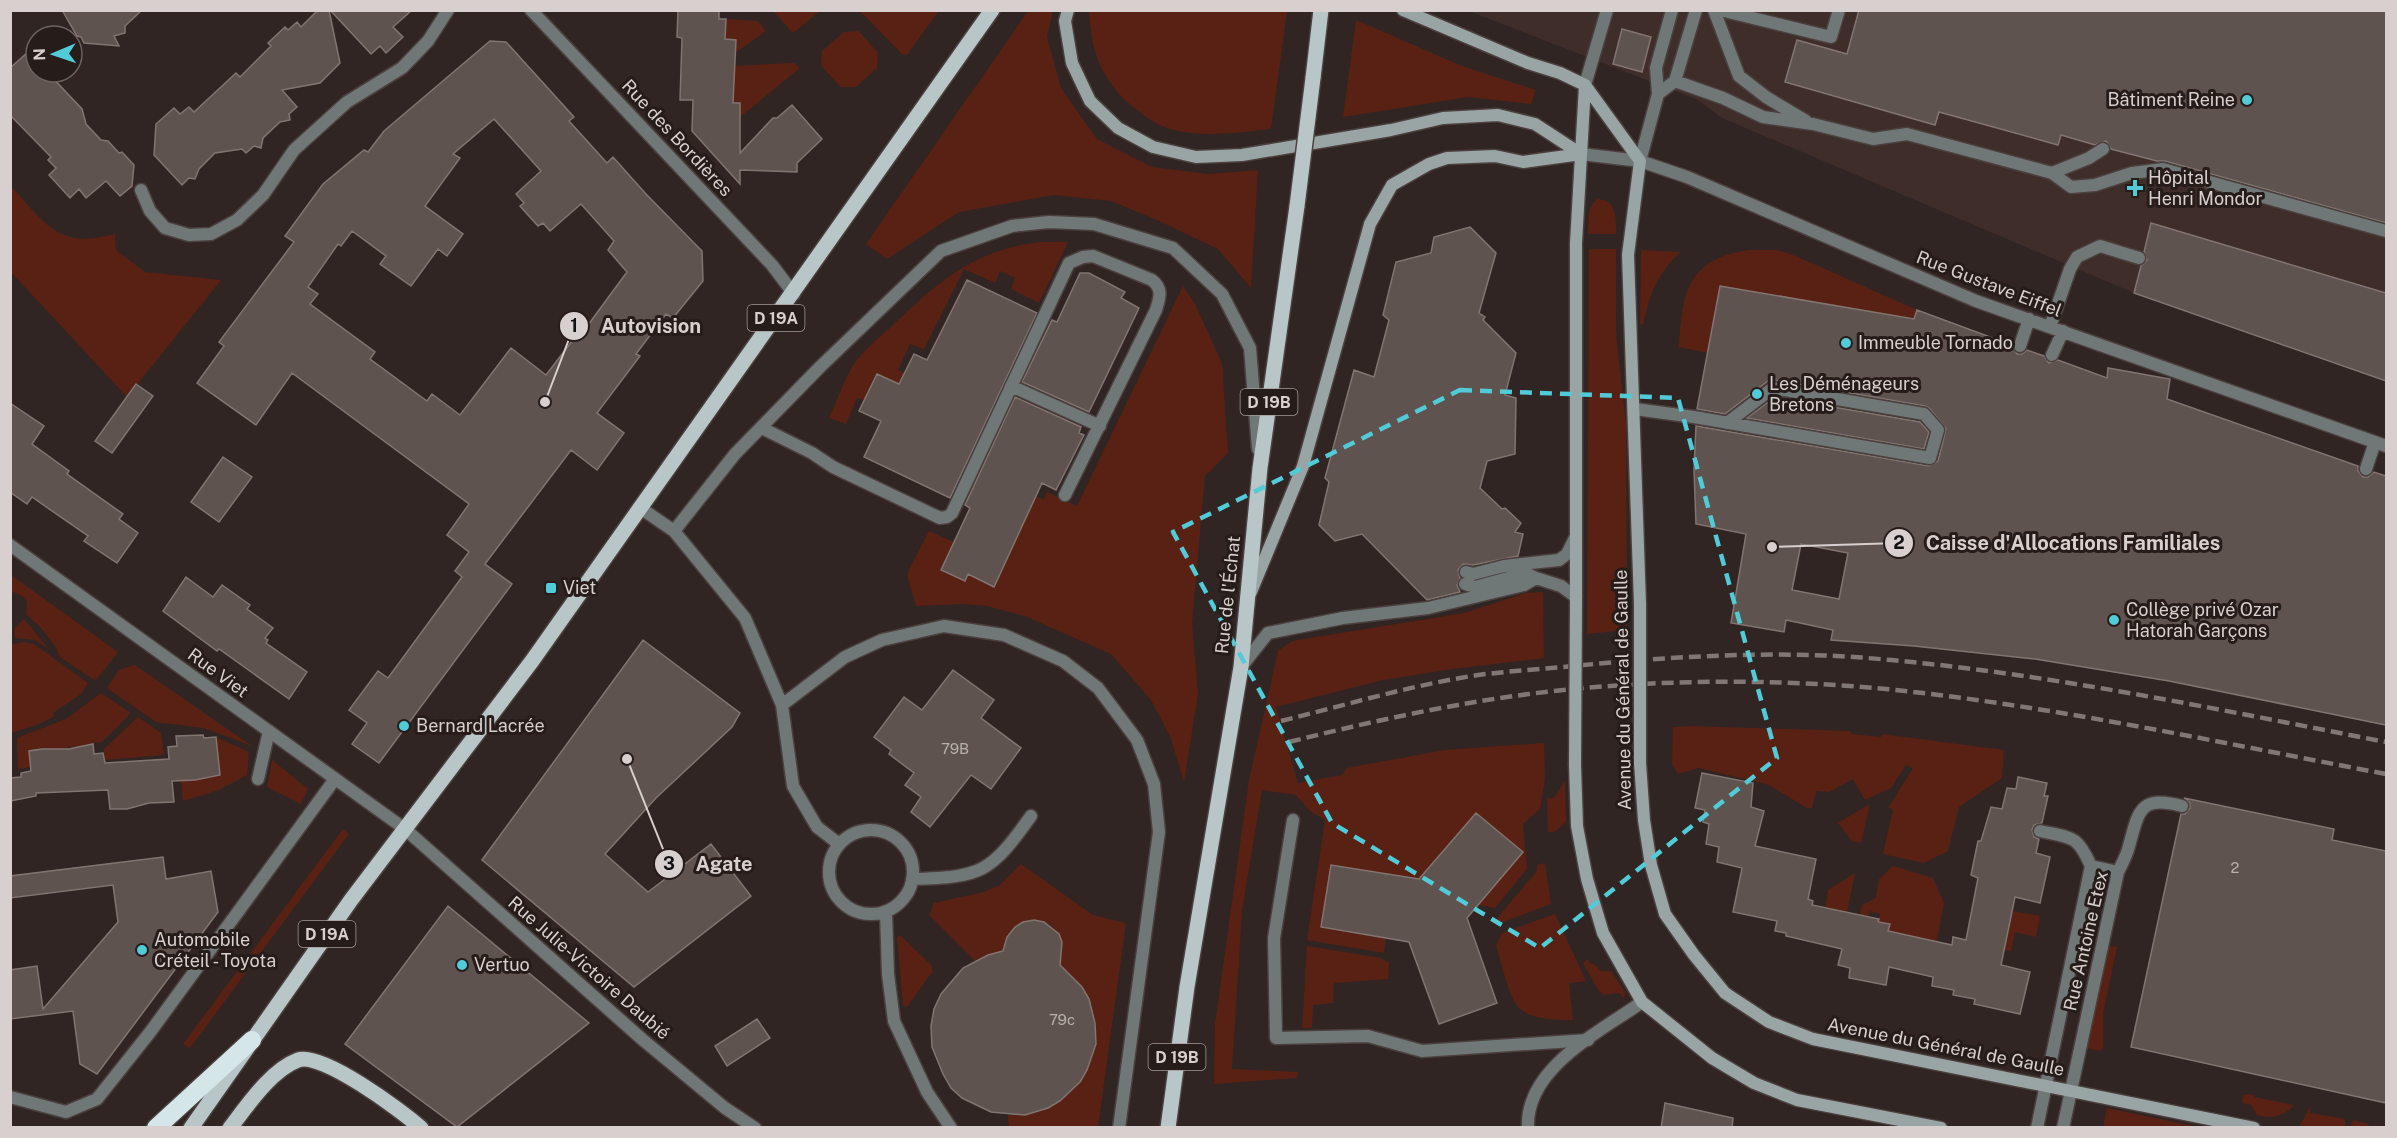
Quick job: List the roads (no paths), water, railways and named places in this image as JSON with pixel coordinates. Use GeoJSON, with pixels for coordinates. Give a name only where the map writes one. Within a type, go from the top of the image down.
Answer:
{"type":"FeatureCollection","features":[{"type":"Feature","properties":{"kind":"highway"},"geometry":{"type":"LineString","coordinates":[[156,1128],[252,1040]]}},
{"type":"Feature","properties":{"kind":"main road","name":"D 19A"},"geometry":{"type":"LineString","coordinates":[[191,1128],[351,900],[532,661],[639,507],[794,294],[992,10]]}},
{"type":"Feature","properties":{"kind":"main road"},"geometry":{"type":"LineString","coordinates":[[1068,10],[1065,21],[1072,63],[1090,101],[1118,128],[1154,147],[1196,157],[1242,154],[1391,130],[1443,118],[1498,115],[1535,124],[1581,154]]}},
{"type":"Feature","properties":{"kind":"main road","name":"Rue de l'Échat"},"geometry":{"type":"LineString","coordinates":[[1168,1128],[1187,987],[1241,667],[1260,468],[1297,206],[1321,10]]}},
{"type":"Feature","properties":{"kind":"main road"},"geometry":{"type":"LineString","coordinates":[[1403,10],[1585,85],[1640,161]]}},
{"type":"Feature","properties":{"kind":"main road"},"geometry":{"type":"LineString","coordinates":[[1585,85],[1576,243],[1575,765],[1577,826],[1587,879],[1603,933],[1642,1002],[1712,1058],[1754,1083],[1797,1100],[1941,1128]]}},
{"type":"Feature","properties":{"kind":"main road"},"geometry":{"type":"LineString","coordinates":[[1248,600],[1303,466],[1370,224],[1392,185],[1429,164],[1447,158],[1495,156],[1523,162],[1581,154]]}},
{"type":"Feature","properties":{"kind":"main road","name":"Avenue du Général de Gaulle"},"geometry":{"type":"LineString","coordinates":[[1640,161],[1629,243],[1629,314],[1635,409],[1640,604],[1640,763],[1644,820],[1651,865],[1665,914],[1725,993],[1769,1022],[1813,1039],[2254,1128]]}},
{"type":"Feature","properties":{"kind":"main road"},"geometry":{"type":"LineString","coordinates":[[230,1128],[261,1089],[284,1069],[300,1059],[321,1062],[363,1086],[421,1128]]}},
{"type":"Feature","properties":{"kind":"street"},"geometry":{"type":"LineString","coordinates":[[141,190],[150,211],[165,228],[189,236],[211,234],[237,220],[262,195],[294,150],[347,102],[402,68],[428,41],[448,10]]}},
{"type":"Feature","properties":{"kind":"street","name":"Rue des Bordières"},"geometry":{"type":"LineString","coordinates":[[531,10],[772,266],[794,294]]}},
{"type":"Feature","properties":{"kind":"street"},"geometry":{"type":"LineString","coordinates":[[1585,85],[1607,10]]}},
{"type":"Feature","properties":{"kind":"street"},"geometry":{"type":"LineString","coordinates":[[1640,161],[1658,94],[1656,68],[1672,10]]}},
{"type":"Feature","properties":{"kind":"street"},"geometry":{"type":"LineString","coordinates":[[1658,94],[1676,81],[1696,10]]}},
{"type":"Feature","properties":{"kind":"street"},"geometry":{"type":"LineString","coordinates":[[1714,10],[1738,76],[1766,97],[1813,124]]}},
{"type":"Feature","properties":{"kind":"street"},"geometry":{"type":"LineString","coordinates":[[1719,10],[1831,37],[1839,10]]}},
{"type":"Feature","properties":{"kind":"street"},"geometry":{"type":"LineString","coordinates":[[1676,81],[1723,98],[1763,117],[1813,124],[1873,140],[1907,134],[2052,174],[2071,188],[2095,185],[2132,173],[2163,169],[2386,231]]}},
{"type":"Feature","properties":{"kind":"street"},"geometry":{"type":"LineString","coordinates":[[2052,174],[2089,158],[2103,149]]}},
{"type":"Feature","properties":{"kind":"street","name":"Rue Gustave Eiffel"},"geometry":{"type":"LineString","coordinates":[[1581,154],[1640,161],[1698,182],[1976,301],[2381,444]]}},
{"type":"Feature","properties":{"kind":"street"},"geometry":{"type":"LineString","coordinates":[[674,531],[735,454],[941,251],[1012,226],[1049,222],[1094,224],[1173,248],[1222,294],[1250,348],[1260,468]]}},
{"type":"Feature","properties":{"kind":"street"},"geometry":{"type":"LineString","coordinates":[[2050,327],[2070,269],[2077,257],[2100,246],[2139,258]]}},
{"type":"Feature","properties":{"kind":"street"},"geometry":{"type":"LineString","coordinates":[[762,428],[844,472],[940,518],[947,517],[952,513],[1069,263],[1083,257],[1093,256],[1152,280],[1159,285],[1161,294],[1156,310],[1065,495]]}},
{"type":"Feature","properties":{"kind":"street"},"geometry":{"type":"LineString","coordinates":[[2020,346],[2029,320]]}},
{"type":"Feature","properties":{"kind":"street"},"geometry":{"type":"LineString","coordinates":[[2052,355],[2063,331]]}},
{"type":"Feature","properties":{"kind":"street"},"geometry":{"type":"LineString","coordinates":[[1011,386],[1100,426]]}},
{"type":"Feature","properties":{"kind":"street"},"geometry":{"type":"LineString","coordinates":[[1635,409],[1930,458],[1938,430],[1924,414],[1773,388],[1727,423]]}},
{"type":"Feature","properties":{"kind":"street"},"geometry":{"type":"LineString","coordinates":[[2366,469],[2381,444]]}},
{"type":"Feature","properties":{"kind":"street"},"geometry":{"type":"LineString","coordinates":[[639,507],[674,531],[745,618],[782,705],[793,786],[817,827],[839,844]]}},
{"type":"Feature","properties":{"kind":"street"},"geometry":{"type":"LineString","coordinates":[[1575,538],[1567,554],[1559,560],[1504,566],[1466,578],[1475,587],[1526,573],[1561,586],[1576,601]]}},
{"type":"Feature","properties":{"kind":"street","name":"Rue Viet"},"geometry":{"type":"LineString","coordinates":[[10,545],[405,829]]}},
{"type":"Feature","properties":{"kind":"street"},"geometry":{"type":"LineString","coordinates":[[1241,667],[1268,633],[1343,618],[1428,608],[1524,585],[1536,578]]}},
{"type":"Feature","properties":{"kind":"street"},"geometry":{"type":"LineString","coordinates":[[782,705],[845,657],[882,640],[944,626],[1004,635],[1063,661],[1098,688],[1137,740],[1154,784],[1159,832],[1119,1128]]}},
{"type":"Feature","properties":{"kind":"street"},"geometry":{"type":"LineString","coordinates":[[258,778],[269,731]]}},
{"type":"Feature","properties":{"kind":"street"},"geometry":{"type":"LineString","coordinates":[[10,1097],[66,1112],[97,1099],[151,1031],[335,779]]}},
{"type":"Feature","properties":{"kind":"street","name":"Rue Antoine Etex"},"geometry":{"type":"LineString","coordinates":[[2063,1128],[2118,872],[2129,848],[2135,821],[2143,808],[2154,802],[2165,802],[2182,807]]}},
{"type":"Feature","properties":{"kind":"street"},"geometry":{"type":"LineString","coordinates":[[912,879],[953,878],[983,870],[1006,850],[1031,816]]}},
{"type":"Feature","properties":{"kind":"street"},"geometry":{"type":"LineString","coordinates":[[1293,820],[1274,938],[1276,1038],[1368,1036],[1422,1051],[1588,1040]]}},
{"type":"Feature","properties":{"kind":"street","name":"Rue Julie-Victoire Daubié"},"geometry":{"type":"LineString","coordinates":[[405,829],[643,1040],[726,1108],[755,1128]]}},
{"type":"Feature","properties":{"kind":"street"},"geometry":{"type":"LineString","coordinates":[[871,830],[883,832],[903,845],[910,855],[913,867],[912,879],[903,899],[886,912],[862,914],[840,902],[829,880],[829,867],[832,855],[848,836],[859,831],[871,830]]}},
{"type":"Feature","properties":{"kind":"street","name":"Rue Antoine Etex"},"geometry":{"type":"LineString","coordinates":[[2037,1128],[2091,866],[2079,842],[2073,837],[2040,831]]}},
{"type":"Feature","properties":{"kind":"street"},"geometry":{"type":"LineString","coordinates":[[2091,866],[2118,872]]}},
{"type":"Feature","properties":{"kind":"street"},"geometry":{"type":"LineString","coordinates":[[886,912],[888,974],[894,1021],[927,1092],[951,1128]]}},
{"type":"Feature","properties":{"kind":"street"},"geometry":{"type":"LineString","coordinates":[[1528,1128],[1527,1115],[1534,1092],[1553,1066],[1642,1002]]}},
{"type":"Feature","properties":{"kind":"railway"},"geometry":{"type":"LineString","coordinates":[[1281,721],[1404,690],[1478,675],[1643,660],[1714,656],[1819,655],[1921,663],[2055,681],[2386,742]]}},
{"type":"Feature","properties":{"kind":"railway"},"geometry":{"type":"LineString","coordinates":[[1289,742],[1437,709],[1563,690],[1671,683],[1780,682],[1886,689],[2012,705],[2137,726],[2386,774]]}},
{"type":"Feature","properties":{"kind":"place","name":"Bâtiment Reine"},"geometry":{"type":"Point","coordinates":[2247,100]}},
{"type":"Feature","properties":{"kind":"place","name":"Hôpital Henri Mondor"},"geometry":{"type":"Point","coordinates":[2135,188]}},
{"type":"Feature","properties":{"kind":"place","name":"Immeuble Tornado"},"geometry":{"type":"Point","coordinates":[1846,343]}},
{"type":"Feature","properties":{"kind":"place","name":"Les Déménageurs Bretons"},"geometry":{"type":"Point","coordinates":[1757,394]}},
{"type":"Feature","properties":{"kind":"place","name":"Autovision"},"geometry":{"type":"Point","coordinates":[545,402]}},
{"type":"Feature","properties":{"kind":"place","name":"Caisse d'Allocations Familiales"},"geometry":{"type":"Point","coordinates":[1772,547]}},
{"type":"Feature","properties":{"kind":"place","name":"Viet"},"geometry":{"type":"Point","coordinates":[551,588]}},
{"type":"Feature","properties":{"kind":"place","name":"Collège privé Ozar Hatorah Garçons"},"geometry":{"type":"Point","coordinates":[2114,620]}},
{"type":"Feature","properties":{"kind":"place","name":"Bernard Lacrée"},"geometry":{"type":"Point","coordinates":[404,726]}},
{"type":"Feature","properties":{"kind":"place","name":"Agate"},"geometry":{"type":"Point","coordinates":[627,759]}},
{"type":"Feature","properties":{"kind":"place","name":"Automobile Créteil - Toyota"},"geometry":{"type":"Point","coordinates":[142,950]}},
{"type":"Feature","properties":{"kind":"place","name":"Vertuo"},"geometry":{"type":"Point","coordinates":[462,965]}}]}
